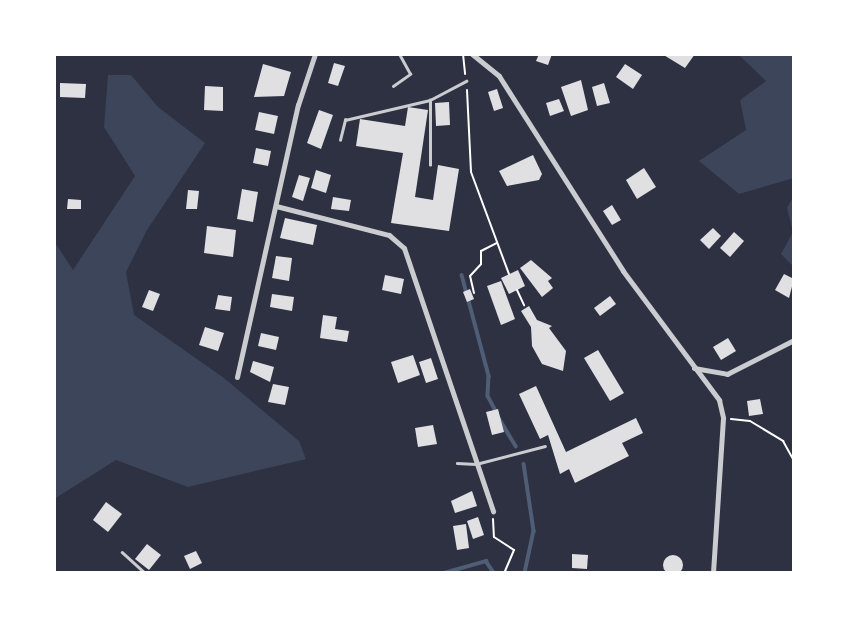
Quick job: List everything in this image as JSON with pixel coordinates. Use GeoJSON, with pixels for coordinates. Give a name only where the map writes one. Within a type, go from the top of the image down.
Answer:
{"type":"FeatureCollection","features":[{"type":"Feature","properties":{"kind":"street"},"geometry":{"type":"LineString","coordinates":[[237,377],[298,105],[315,54]]}},
{"type":"Feature","properties":{"kind":"street"},"geometry":{"type":"LineString","coordinates":[[472,54],[499,76],[623,271],[719,400],[723,418],[713,573]]}},
{"type":"Feature","properties":{"kind":"street"},"geometry":{"type":"LineString","coordinates":[[276,206],[389,235],[404,248],[493,511]]}},
{"type":"Feature","properties":{"kind":"street"},"geometry":{"type":"LineString","coordinates":[[694,368],[727,373],[794,340]]}},
{"type":"Feature","properties":{"kind":"lane"},"geometry":{"type":"LineString","coordinates":[[393,86],[410,74],[399,54]]}},
{"type":"Feature","properties":{"kind":"lane"},"geometry":{"type":"LineString","coordinates":[[340,140],[345,120],[430,100],[466,80]]}},
{"type":"Feature","properties":{"kind":"lane"},"geometry":{"type":"LineString","coordinates":[[430,100],[430,165]]}},
{"type":"Feature","properties":{"kind":"lane"},"geometry":{"type":"LineString","coordinates":[[457,463],[476,464],[544,446]]}},
{"type":"Feature","properties":{"kind":"lane"},"geometry":{"type":"LineString","coordinates":[[122,552],[145,573]]}},
{"type":"Feature","properties":{"kind":"path"},"geometry":{"type":"LineString","coordinates":[[463,54],[471,172],[509,274]]}},
{"type":"Feature","properties":{"kind":"path"},"geometry":{"type":"LineString","coordinates":[[474,293],[470,276],[481,264],[481,251],[498,243]]}},
{"type":"Feature","properties":{"kind":"path"},"geometry":{"type":"LineString","coordinates":[[517,290],[524,304]]}},
{"type":"Feature","properties":{"kind":"path"},"geometry":{"type":"LineString","coordinates":[[723,418],[750,421],[783,441],[794,461]]}},
{"type":"Feature","properties":{"kind":"path"},"geometry":{"type":"LineString","coordinates":[[493,511],[494,537],[513,550],[504,573]]}},
{"type":"Feature","properties":{"kind":"shaded area"},"geometry":{"type":"Polygon","coordinates":[[[794,54],[794,178],[739,194],[699,161],[746,130],[740,100],[766,81],[739,55],[794,54]]]}},
{"type":"Feature","properties":{"kind":"shaded area"},"geometry":{"type":"Polygon","coordinates":[[[108,75],[131,75],[158,107],[205,143],[147,230],[126,272],[134,315],[224,378],[299,441],[306,459],[188,487],[116,460],[54,499],[54,241],[73,270],[135,176],[104,127],[108,75]]]}},
{"type":"Feature","properties":{"kind":"shaded area"},"geometry":{"type":"Polygon","coordinates":[[[794,195],[794,267],[781,254],[793,232],[787,208],[794,195]]]}},
{"type":"Feature","properties":{"kind":"building"},"geometry":{"type":"Polygon","coordinates":[[[539,54],[552,54],[548,65],[536,61],[539,54]]]}},
{"type":"Feature","properties":{"kind":"building"},"geometry":{"type":"Polygon","coordinates":[[[662,54],[695,54],[685,68],[662,54]]]}},
{"type":"Feature","properties":{"kind":"building"},"geometry":{"type":"Polygon","coordinates":[[[334,63],[345,66],[338,86],[328,83],[334,63]]]}},
{"type":"Feature","properties":{"kind":"building"},"geometry":{"type":"Polygon","coordinates":[[[263,64],[291,72],[284,96],[254,97],[263,64]]]}},
{"type":"Feature","properties":{"kind":"building"},"geometry":{"type":"Polygon","coordinates":[[[625,64],[642,75],[633,89],[616,77],[625,64]]]}},
{"type":"Feature","properties":{"kind":"building"},"geometry":{"type":"Polygon","coordinates":[[[581,80],[588,110],[571,116],[561,87],[581,80]]]}},
{"type":"Feature","properties":{"kind":"building"},"geometry":{"type":"Polygon","coordinates":[[[60,83],[86,84],[85,98],[60,97],[60,83]]]}},
{"type":"Feature","properties":{"kind":"building"},"geometry":{"type":"Polygon","coordinates":[[[604,83],[610,103],[597,106],[592,87],[604,83]]]}},
{"type":"Feature","properties":{"kind":"building"},"geometry":{"type":"Polygon","coordinates":[[[205,86],[223,87],[223,111],[204,110],[205,86]]]}},
{"type":"Feature","properties":{"kind":"building"},"geometry":{"type":"Polygon","coordinates":[[[497,89],[503,108],[494,111],[488,92],[497,89]]]}},
{"type":"Feature","properties":{"kind":"building"},"geometry":{"type":"Polygon","coordinates":[[[559,99],[564,111],[550,116],[546,103],[559,99]]]}},
{"type":"Feature","properties":{"kind":"building"},"geometry":{"type":"Polygon","coordinates":[[[449,102],[450,125],[436,126],[435,103],[449,102]]]}},
{"type":"Feature","properties":{"kind":"building"},"geometry":{"type":"Polygon","coordinates":[[[408,107],[428,110],[415,197],[433,200],[438,165],[459,169],[449,231],[391,223],[403,153],[356,146],[360,119],[405,126],[408,107]]]}},
{"type":"Feature","properties":{"kind":"building"},"geometry":{"type":"Polygon","coordinates":[[[319,110],[333,115],[321,149],[307,143],[319,110]]]}},
{"type":"Feature","properties":{"kind":"building"},"geometry":{"type":"Polygon","coordinates":[[[259,112],[278,116],[274,134],[255,130],[259,112]]]}},
{"type":"Feature","properties":{"kind":"building"},"geometry":{"type":"Polygon","coordinates":[[[256,148],[271,151],[268,166],[253,163],[256,148]]]}},
{"type":"Feature","properties":{"kind":"building"},"geometry":{"type":"Polygon","coordinates":[[[533,155],[542,174],[539,180],[507,186],[499,171],[533,155]]]}},
{"type":"Feature","properties":{"kind":"building"},"geometry":{"type":"Polygon","coordinates":[[[644,168],[656,187],[637,199],[626,180],[644,168]]]}},
{"type":"Feature","properties":{"kind":"building"},"geometry":{"type":"Polygon","coordinates":[[[316,170],[331,175],[326,193],[311,188],[316,170]]]}},
{"type":"Feature","properties":{"kind":"building"},"geometry":{"type":"Polygon","coordinates":[[[299,175],[310,178],[303,201],[292,197],[299,175]]]}},
{"type":"Feature","properties":{"kind":"building"},"geometry":{"type":"Polygon","coordinates":[[[242,189],[258,192],[253,222],[237,219],[242,189]]]}},
{"type":"Feature","properties":{"kind":"building"},"geometry":{"type":"Polygon","coordinates":[[[188,190],[199,191],[197,209],[186,209],[188,190]]]}},
{"type":"Feature","properties":{"kind":"building"},"geometry":{"type":"Polygon","coordinates":[[[333,197],[351,200],[349,211],[331,209],[333,197]]]}},
{"type":"Feature","properties":{"kind":"building"},"geometry":{"type":"Polygon","coordinates":[[[68,199],[81,200],[81,209],[67,209],[68,199]]]}},
{"type":"Feature","properties":{"kind":"building"},"geometry":{"type":"Polygon","coordinates":[[[612,205],[621,220],[612,225],[603,211],[612,205]]]}},
{"type":"Feature","properties":{"kind":"building"},"geometry":{"type":"Polygon","coordinates":[[[285,218],[317,225],[313,245],[280,238],[285,218]]]}},
{"type":"Feature","properties":{"kind":"building"},"geometry":{"type":"Polygon","coordinates":[[[207,226],[236,230],[233,257],[204,253],[207,226]]]}},
{"type":"Feature","properties":{"kind":"building"},"geometry":{"type":"Polygon","coordinates":[[[713,228],[721,236],[709,249],[700,240],[713,228]]]}},
{"type":"Feature","properties":{"kind":"building"},"geometry":{"type":"Polygon","coordinates":[[[734,232],[744,241],[730,257],[720,248],[734,232]]]}},
{"type":"Feature","properties":{"kind":"building"},"geometry":{"type":"Polygon","coordinates":[[[276,256],[292,258],[289,281],[272,278],[276,256]]]}},
{"type":"Feature","properties":{"kind":"building"},"geometry":{"type":"Polygon","coordinates":[[[531,260],[552,278],[548,281],[553,288],[542,297],[520,268],[531,260]]]}},
{"type":"Feature","properties":{"kind":"building"},"geometry":{"type":"Polygon","coordinates":[[[518,270],[525,286],[509,294],[501,278],[518,270]]]}},
{"type":"Feature","properties":{"kind":"building"},"geometry":{"type":"Polygon","coordinates":[[[784,274],[794,279],[789,298],[775,290],[784,274]]]}},
{"type":"Feature","properties":{"kind":"building"},"geometry":{"type":"Polygon","coordinates":[[[385,275],[404,279],[401,294],[382,290],[385,275]]]}},
{"type":"Feature","properties":{"kind":"building"},"geometry":{"type":"Polygon","coordinates":[[[501,281],[515,319],[501,325],[487,286],[501,281]]]}},
{"type":"Feature","properties":{"kind":"building"},"geometry":{"type":"Polygon","coordinates":[[[470,289],[474,299],[467,302],[463,292],[470,289]]]}},
{"type":"Feature","properties":{"kind":"building"},"geometry":{"type":"Polygon","coordinates":[[[149,290],[160,294],[153,311],[142,307],[149,290]]]}},
{"type":"Feature","properties":{"kind":"building"},"geometry":{"type":"Polygon","coordinates":[[[272,294],[294,297],[292,311],[270,307],[272,294]]]}},
{"type":"Feature","properties":{"kind":"building"},"geometry":{"type":"Polygon","coordinates":[[[218,295],[232,297],[230,311],[215,309],[218,295]]]}},
{"type":"Feature","properties":{"kind":"building"},"geometry":{"type":"Polygon","coordinates":[[[610,296],[616,304],[600,316],[594,308],[610,296]]]}},
{"type":"Feature","properties":{"kind":"building"},"geometry":{"type":"Polygon","coordinates":[[[529,306],[537,320],[552,326],[549,328],[566,351],[563,371],[542,364],[532,346],[531,327],[521,311],[529,306]]]}},
{"type":"Feature","properties":{"kind":"building"},"geometry":{"type":"Polygon","coordinates":[[[323,315],[337,317],[335,329],[349,331],[347,342],[320,338],[323,315]]]}},
{"type":"Feature","properties":{"kind":"building"},"geometry":{"type":"Polygon","coordinates":[[[205,327],[224,333],[218,351],[199,345],[205,327]]]}},
{"type":"Feature","properties":{"kind":"building"},"geometry":{"type":"Polygon","coordinates":[[[261,333],[279,337],[276,350],[258,346],[261,333]]]}},
{"type":"Feature","properties":{"kind":"building"},"geometry":{"type":"Polygon","coordinates":[[[728,338],[736,351],[721,360],[713,347],[728,338]]]}},
{"type":"Feature","properties":{"kind":"building"},"geometry":{"type":"Polygon","coordinates":[[[598,350],[624,393],[610,401],[584,358],[598,350]]]}},
{"type":"Feature","properties":{"kind":"building"},"geometry":{"type":"Polygon","coordinates":[[[413,355],[420,375],[398,383],[391,362],[413,355]]]}},
{"type":"Feature","properties":{"kind":"building"},"geometry":{"type":"Polygon","coordinates":[[[431,358],[438,379],[426,383],[419,362],[431,358]]]}},
{"type":"Feature","properties":{"kind":"building"},"geometry":{"type":"Polygon","coordinates":[[[253,361],[274,367],[270,382],[250,372],[253,361]]]}},
{"type":"Feature","properties":{"kind":"building"},"geometry":{"type":"Polygon","coordinates":[[[273,384],[289,387],[285,405],[268,402],[273,384]]]}},
{"type":"Feature","properties":{"kind":"building"},"geometry":{"type":"Polygon","coordinates":[[[536,386],[566,452],[636,418],[643,433],[622,443],[629,456],[575,483],[569,469],[560,474],[548,435],[540,439],[519,394],[536,386]]]}},
{"type":"Feature","properties":{"kind":"building"},"geometry":{"type":"Polygon","coordinates":[[[760,399],[763,414],[749,416],[747,401],[760,399]]]}},
{"type":"Feature","properties":{"kind":"building"},"geometry":{"type":"Polygon","coordinates":[[[498,409],[504,432],[492,435],[486,412],[498,409]]]}},
{"type":"Feature","properties":{"kind":"building"},"geometry":{"type":"Polygon","coordinates":[[[433,425],[437,444],[418,447],[415,428],[433,425]]]}},
{"type":"Feature","properties":{"kind":"building"},"geometry":{"type":"Polygon","coordinates":[[[472,491],[477,506],[455,513],[451,501],[472,491]]]}},
{"type":"Feature","properties":{"kind":"building"},"geometry":{"type":"Polygon","coordinates":[[[106,502],[122,514],[108,532],[93,520],[106,502]]]}},
{"type":"Feature","properties":{"kind":"building"},"geometry":{"type":"Polygon","coordinates":[[[478,517],[484,535],[473,539],[467,521],[478,517]]]}},
{"type":"Feature","properties":{"kind":"building"},"geometry":{"type":"Polygon","coordinates":[[[466,524],[469,548],[457,550],[453,526],[466,524]]]}},
{"type":"Feature","properties":{"kind":"building"},"geometry":{"type":"Polygon","coordinates":[[[147,544],[161,555],[149,570],[135,559],[147,544]]]}},
{"type":"Feature","properties":{"kind":"building"},"geometry":{"type":"Polygon","coordinates":[[[196,551],[202,563],[190,569],[184,556],[196,551]]]}},
{"type":"Feature","properties":{"kind":"building"},"geometry":{"type":"Polygon","coordinates":[[[572,554],[588,555],[587,569],[572,568],[572,554]]]}},
{"type":"Feature","properties":{"kind":"building"},"geometry":{"type":"Polygon","coordinates":[[[673,555],[680,558],[683,565],[680,572],[673,575],[666,572],[663,565],[666,558],[673,555]]]}},
{"type":"Feature","properties":{"kind":"waterway"},"geometry":{"type":"LineString","coordinates":[[462,275],[489,376],[488,396],[496,411]]}},
{"type":"Feature","properties":{"kind":"waterway"},"geometry":{"type":"LineString","coordinates":[[499,418],[516,446]]}},
{"type":"Feature","properties":{"kind":"waterway"},"geometry":{"type":"LineString","coordinates":[[524,464],[534,531],[525,573]]}},
{"type":"Feature","properties":{"kind":"waterway"},"geometry":{"type":"LineString","coordinates":[[444,573],[486,561],[494,573]]}}]}
